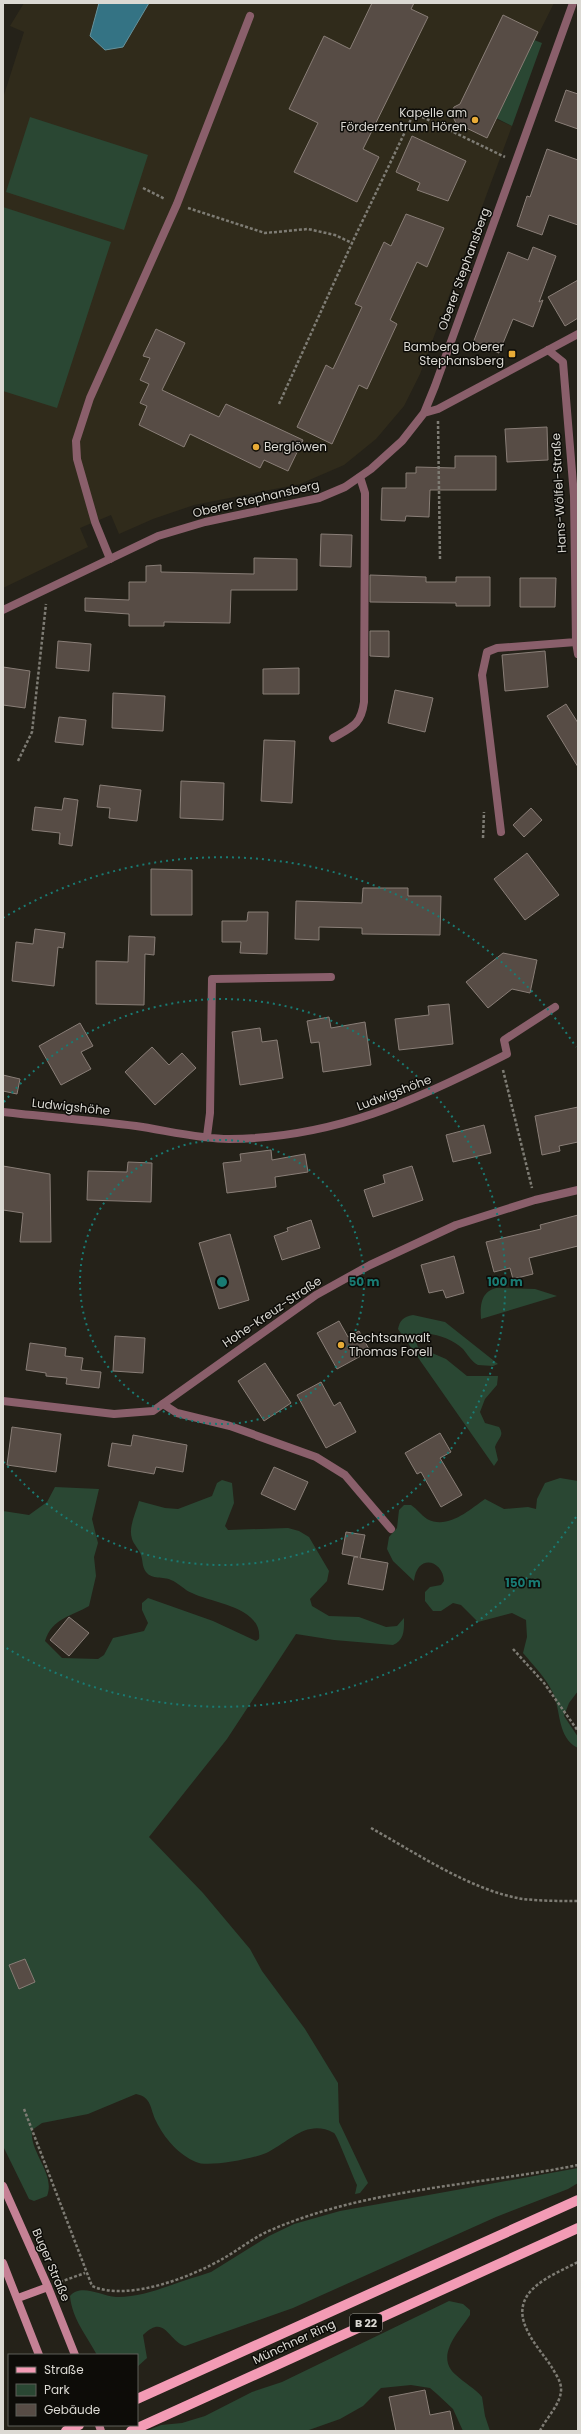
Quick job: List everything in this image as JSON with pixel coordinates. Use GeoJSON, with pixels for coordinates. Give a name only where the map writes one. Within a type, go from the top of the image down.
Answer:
{"type":"FeatureCollection","features":[{"type":"Feature","properties":{"kind":"main road","name":"Münchner Ring"},"geometry":{"type":"LineString","coordinates":[[138,2399],[578,2200]]}},
{"type":"Feature","properties":{"kind":"main road","name":"Münchner Ring"},"geometry":{"type":"LineString","coordinates":[[131,2431],[578,2228]]}},
{"type":"Feature","properties":{"kind":"main road"},"geometry":{"type":"LineString","coordinates":[[66,2431],[77,2426]]}},
{"type":"Feature","properties":{"kind":"street","name":"Oberer Stephansberg"},"geometry":{"type":"LineString","coordinates":[[3,610],[158,536],[175,530],[319,498],[345,487],[360,477],[402,441],[424,413],[573,3]]}},
{"type":"Feature","properties":{"kind":"street"},"geometry":{"type":"LineString","coordinates":[[110,559],[93,515],[77,459],[76,441],[90,398],[177,204],[250,16]]}},
{"type":"Feature","properties":{"kind":"street"},"geometry":{"type":"LineString","coordinates":[[424,413],[438,409],[578,334]]}},
{"type":"Feature","properties":{"kind":"street","name":"Hans-Wölfel-Straße"},"geometry":{"type":"LineString","coordinates":[[548,350],[563,362],[574,496],[576,642],[578,654]]}},
{"type":"Feature","properties":{"kind":"street"},"geometry":{"type":"LineString","coordinates":[[333,738],[354,726],[362,717],[364,702],[365,493],[360,477]]}},
{"type":"Feature","properties":{"kind":"street"},"geometry":{"type":"LineString","coordinates":[[501,832],[482,675],[485,657],[487,652],[497,648],[576,642]]}},
{"type":"Feature","properties":{"kind":"street"},"geometry":{"type":"LineString","coordinates":[[207,1136],[210,1113],[212,980],[331,977]]}},
{"type":"Feature","properties":{"kind":"street","name":"Ludwigshöhe"},"geometry":{"type":"LineString","coordinates":[[3,1112],[97,1121],[227,1139],[255,1138],[302,1131],[353,1121],[396,1107],[446,1086],[507,1054],[504,1040],[556,1007]]}},
{"type":"Feature","properties":{"kind":"street","name":"Hohe-Kreuz-Straße"},"geometry":{"type":"LineString","coordinates":[[3,1401],[114,1414],[153,1411],[316,1294],[370,1265],[456,1225],[535,1200],[578,1190]]}},
{"type":"Feature","properties":{"kind":"street"},"geometry":{"type":"LineString","coordinates":[[163,1404],[177,1413],[230,1426],[316,1457],[346,1475],[391,1529]]}},
{"type":"Feature","properties":{"kind":"street","name":"Buger Straße"},"geometry":{"type":"LineString","coordinates":[[3,2186],[48,2287],[75,2354]]}},
{"type":"Feature","properties":{"kind":"street"},"geometry":{"type":"LineString","coordinates":[[3,2263],[18,2298],[39,2354]]}},
{"type":"Feature","properties":{"kind":"street"},"geometry":{"type":"LineString","coordinates":[[18,2298],[48,2287]]}},
{"type":"Feature","properties":{"kind":"path"},"geometry":{"type":"LineString","coordinates":[[279,404],[352,243],[414,113],[516,162]]}},
{"type":"Feature","properties":{"kind":"path"},"geometry":{"type":"LineString","coordinates":[[143,188],[177,204],[265,233],[308,229],[335,235],[352,243]]}},
{"type":"Feature","properties":{"kind":"path"},"geometry":{"type":"LineString","coordinates":[[438,409],[440,559]]}},
{"type":"Feature","properties":{"kind":"path"},"geometry":{"type":"LineString","coordinates":[[18,761],[32,732],[48,589]]}},
{"type":"Feature","properties":{"kind":"path"},"geometry":{"type":"LineString","coordinates":[[482,838],[484,806]]}},
{"type":"Feature","properties":{"kind":"path"},"geometry":{"type":"LineString","coordinates":[[503,1072],[532,1184]]}},
{"type":"Feature","properties":{"kind":"path"},"geometry":{"type":"LineString","coordinates":[[513,1649],[544,1683],[578,1732]]}},
{"type":"Feature","properties":{"kind":"path"},"geometry":{"type":"LineString","coordinates":[[371,1828],[464,1879],[491,1889],[522,1899],[578,1901]]}},
{"type":"Feature","properties":{"kind":"path"},"geometry":{"type":"LineString","coordinates":[[24,2109],[86,2273],[92,2286],[103,2291],[126,2292],[194,2273],[224,2258],[255,2238],[300,2218],[408,2191],[578,2165]]}},
{"type":"Feature","properties":{"kind":"path"},"geometry":{"type":"LineString","coordinates":[[540,2431],[558,2402],[561,2390],[558,2376],[526,2329],[523,2317],[523,2303],[538,2283],[578,2262]]}},
{"type":"Feature","properties":{"kind":"path"},"geometry":{"type":"LineString","coordinates":[[48,2287],[86,2273]]}},
{"type":"Feature","properties":{"kind":"shaded area"},"geometry":{"type":"Polygon","coordinates":[[[24,3],[554,3],[496,119],[512,126],[420,374],[404,406],[376,439],[344,465],[300,484],[194,505],[153,519],[119,534],[111,515],[80,528],[88,547],[3,588],[3,98],[24,32],[10,26],[24,3]]]}},
{"type":"Feature","properties":{"kind":"green space"},"geometry":{"type":"Polygon","coordinates":[[[534,40],[542,43],[512,126],[496,118],[534,40]]]}},
{"type":"Feature","properties":{"kind":"green space"},"geometry":{"type":"Polygon","coordinates":[[[30,117],[148,155],[124,230],[6,192],[30,117]]]}},
{"type":"Feature","properties":{"kind":"green space"},"geometry":{"type":"Polygon","coordinates":[[[3,207],[111,242],[57,408],[3,391],[3,207]]]}},
{"type":"Feature","properties":{"kind":"green space"},"geometry":{"type":"Polygon","coordinates":[[[496,1288],[535,1289],[557,1296],[481,1319],[482,1300],[487,1293],[496,1288]]]}},
{"type":"Feature","properties":{"kind":"green space"},"geometry":{"type":"Polygon","coordinates":[[[413,1315],[445,1322],[498,1364],[493,1366],[478,1365],[471,1360],[458,1345],[441,1336],[422,1334],[416,1336],[415,1340],[418,1347],[446,1359],[467,1376],[498,1376],[497,1385],[485,1399],[480,1412],[485,1423],[499,1427],[501,1430],[501,1435],[495,1447],[498,1460],[494,1466],[398,1329],[402,1319],[413,1315]]]}},
{"type":"Feature","properties":{"kind":"green space"},"geometry":{"type":"Polygon","coordinates":[[[560,1478],[578,1481],[578,1691],[569,1703],[564,1716],[578,1737],[578,1748],[566,1738],[556,1700],[547,1682],[523,1653],[527,1637],[526,1620],[512,1613],[478,1622],[461,1605],[453,1603],[441,1611],[433,1611],[425,1601],[425,1592],[430,1587],[441,1585],[444,1581],[443,1574],[439,1568],[435,1564],[425,1563],[420,1566],[416,1572],[414,1581],[393,1561],[387,1549],[389,1537],[397,1528],[399,1510],[404,1505],[411,1505],[427,1519],[435,1522],[443,1522],[458,1517],[485,1499],[504,1509],[528,1507],[536,1509],[537,1499],[545,1483],[560,1478]]]}},
{"type":"Feature","properties":{"kind":"green space"},"geometry":{"type":"Polygon","coordinates":[[[222,1480],[232,1483],[234,1503],[225,1526],[228,1530],[288,1528],[299,1531],[309,1537],[329,1571],[327,1581],[310,1599],[312,1606],[329,1616],[359,1617],[386,1627],[397,1626],[404,1618],[404,1630],[402,1637],[393,1645],[334,1640],[296,1634],[227,1739],[149,1837],[203,1893],[250,1949],[262,1971],[305,2029],[338,2083],[339,2122],[368,2183],[360,2193],[355,2194],[357,2185],[338,2141],[334,2133],[325,2129],[316,2128],[300,2133],[270,2151],[255,2157],[211,2164],[196,2162],[184,2155],[168,2140],[159,2127],[148,2101],[136,2094],[88,2114],[42,2123],[32,2130],[34,2146],[45,2171],[49,2188],[47,2196],[34,2201],[29,2199],[3,2146],[3,1511],[29,1515],[47,1502],[55,1487],[99,1489],[92,1519],[98,1543],[94,1557],[96,1576],[89,1606],[58,1622],[52,1627],[45,1641],[62,1658],[98,1659],[104,1655],[113,1638],[144,1631],[148,1623],[142,1610],[142,1603],[148,1598],[213,1621],[256,1641],[259,1639],[258,1628],[253,1620],[245,1613],[192,1593],[171,1580],[154,1577],[148,1574],[144,1568],[141,1555],[133,1541],[131,1534],[139,1501],[165,1508],[178,1509],[212,1496],[217,1483],[222,1480]]]}},
{"type":"Feature","properties":{"kind":"green space"},"geometry":{"type":"Polygon","coordinates":[[[578,2168],[578,2183],[568,2189],[496,2217],[293,2308],[185,2346],[179,2343],[161,2327],[150,2329],[143,2335],[147,2358],[138,2366],[138,2354],[96,2354],[80,2327],[71,2304],[70,2296],[75,2292],[85,2290],[110,2296],[126,2297],[158,2290],[211,2272],[269,2236],[294,2224],[340,2211],[578,2168]]]}},
{"type":"Feature","properties":{"kind":"green space"},"geometry":{"type":"Polygon","coordinates":[[[449,2301],[463,2304],[470,2310],[470,2315],[455,2336],[448,2352],[447,2360],[450,2368],[456,2375],[482,2397],[485,2416],[490,2431],[463,2431],[453,2409],[437,2394],[430,2388],[411,2385],[381,2388],[363,2406],[340,2419],[306,2431],[146,2431],[161,2425],[182,2423],[205,2416],[252,2392],[282,2382],[449,2301]]]}},
{"type":"Feature","properties":{"kind":"water"},"geometry":{"type":"Polygon","coordinates":[[[99,3],[149,3],[123,47],[105,50],[90,36],[99,3]]]}},
{"type":"Feature","properties":{"kind":"building"},"geometry":{"type":"Polygon","coordinates":[[[372,3],[414,3],[411,9],[428,17],[363,149],[379,157],[357,202],[294,172],[318,123],[289,109],[324,36],[350,49],[372,3]]]}},
{"type":"Feature","properties":{"kind":"building"},"geometry":{"type":"Polygon","coordinates":[[[503,15],[538,32],[487,138],[456,123],[451,113],[454,107],[460,104],[503,15]]]}},
{"type":"Feature","properties":{"kind":"building"},"geometry":{"type":"Polygon","coordinates":[[[566,90],[578,94],[578,129],[555,121],[566,90]]]}},
{"type":"Feature","properties":{"kind":"building"},"geometry":{"type":"Polygon","coordinates":[[[412,136],[466,161],[448,201],[417,190],[420,183],[396,172],[412,136]]]}},
{"type":"Feature","properties":{"kind":"building"},"geometry":{"type":"Polygon","coordinates":[[[547,149],[578,160],[578,225],[549,215],[542,235],[517,226],[527,196],[530,197],[547,149]]]}},
{"type":"Feature","properties":{"kind":"building"},"geometry":{"type":"Polygon","coordinates":[[[406,214],[444,228],[427,267],[417,262],[390,320],[397,324],[367,389],[359,385],[332,444],[297,427],[326,365],[333,369],[362,307],[355,304],[384,242],[391,246],[406,214]]]}},
{"type":"Feature","properties":{"kind":"building"},"geometry":{"type":"Polygon","coordinates":[[[533,247],[556,256],[539,302],[543,300],[533,327],[513,319],[499,353],[473,343],[508,252],[528,260],[533,247]]]}},
{"type":"Feature","properties":{"kind":"building"},"geometry":{"type":"Polygon","coordinates":[[[578,280],[578,318],[565,326],[548,297],[578,280]]]}},
{"type":"Feature","properties":{"kind":"building"},"geometry":{"type":"Polygon","coordinates":[[[156,329],[185,343],[162,390],[219,417],[226,404],[303,440],[288,471],[264,460],[260,468],[190,434],[184,447],[139,425],[147,406],[140,403],[149,384],[140,380],[150,358],[143,356],[156,329]]]}},
{"type":"Feature","properties":{"kind":"building"},"geometry":{"type":"Polygon","coordinates":[[[547,427],[548,460],[507,462],[505,429],[547,427]]]}},
{"type":"Feature","properties":{"kind":"building"},"geometry":{"type":"Polygon","coordinates":[[[455,456],[496,456],[496,490],[430,490],[429,517],[406,516],[405,521],[381,520],[382,488],[406,488],[406,473],[416,473],[416,467],[455,468],[455,456]]]}},
{"type":"Feature","properties":{"kind":"building"},"geometry":{"type":"Polygon","coordinates":[[[321,534],[352,535],[351,567],[320,566],[321,534]]]}},
{"type":"Feature","properties":{"kind":"building"},"geometry":{"type":"Polygon","coordinates":[[[254,558],[297,559],[297,590],[231,590],[230,623],[164,622],[164,626],[129,626],[129,614],[85,611],[85,598],[129,600],[129,582],[146,582],[146,566],[161,565],[161,572],[254,574],[254,558]]]}},
{"type":"Feature","properties":{"kind":"building"},"geometry":{"type":"Polygon","coordinates":[[[370,575],[426,577],[426,582],[456,582],[456,577],[490,577],[490,606],[456,606],[456,603],[370,602],[370,575]]]}},
{"type":"Feature","properties":{"kind":"building"},"geometry":{"type":"Polygon","coordinates":[[[520,578],[556,578],[555,607],[520,607],[520,578]]]}},
{"type":"Feature","properties":{"kind":"building"},"geometry":{"type":"Polygon","coordinates":[[[370,631],[389,631],[389,657],[370,656],[370,631]]]}},
{"type":"Feature","properties":{"kind":"building"},"geometry":{"type":"Polygon","coordinates":[[[58,641],[91,644],[89,671],[56,668],[58,641]]]}},
{"type":"Feature","properties":{"kind":"building"},"geometry":{"type":"Polygon","coordinates":[[[545,651],[548,687],[505,691],[502,655],[545,651]]]}},
{"type":"Feature","properties":{"kind":"building"},"geometry":{"type":"Polygon","coordinates":[[[3,667],[30,671],[25,708],[3,705],[3,667]]]}},
{"type":"Feature","properties":{"kind":"building"},"geometry":{"type":"Polygon","coordinates":[[[299,668],[299,694],[263,694],[263,669],[299,668]]]}},
{"type":"Feature","properties":{"kind":"building"},"geometry":{"type":"Polygon","coordinates":[[[395,690],[433,698],[425,732],[388,723],[395,690]]]}},
{"type":"Feature","properties":{"kind":"building"},"geometry":{"type":"Polygon","coordinates":[[[113,693],[165,696],[163,731],[112,728],[113,693]]]}},
{"type":"Feature","properties":{"kind":"building"},"geometry":{"type":"Polygon","coordinates":[[[566,704],[578,723],[578,767],[547,716],[566,704]]]}},
{"type":"Feature","properties":{"kind":"building"},"geometry":{"type":"Polygon","coordinates":[[[59,717],[86,720],[83,745],[55,742],[59,717]]]}},
{"type":"Feature","properties":{"kind":"building"},"geometry":{"type":"Polygon","coordinates":[[[264,740],[295,741],[292,803],[261,801],[264,740]]]}},
{"type":"Feature","properties":{"kind":"building"},"geometry":{"type":"Polygon","coordinates":[[[181,781],[224,783],[223,820],[180,818],[181,781]]]}},
{"type":"Feature","properties":{"kind":"building"},"geometry":{"type":"Polygon","coordinates":[[[100,785],[141,790],[137,821],[109,818],[110,808],[97,807],[100,785]]]}},
{"type":"Feature","properties":{"kind":"building"},"geometry":{"type":"Polygon","coordinates":[[[64,798],[78,800],[72,846],[59,844],[60,833],[32,830],[35,807],[62,810],[64,798]]]}},
{"type":"Feature","properties":{"kind":"building"},"geometry":{"type":"Polygon","coordinates":[[[531,808],[542,820],[524,837],[513,825],[531,808]]]}},
{"type":"Feature","properties":{"kind":"building"},"geometry":{"type":"Polygon","coordinates":[[[527,853],[559,895],[525,920],[494,879],[527,853]]]}},
{"type":"Feature","properties":{"kind":"building"},"geometry":{"type":"Polygon","coordinates":[[[151,869],[192,870],[192,915],[151,915],[151,869]]]}},
{"type":"Feature","properties":{"kind":"building"},"geometry":{"type":"Polygon","coordinates":[[[363,888],[408,888],[408,896],[441,896],[440,935],[362,934],[362,928],[319,927],[319,940],[295,939],[296,901],[362,903],[363,888]]]}},
{"type":"Feature","properties":{"kind":"building"},"geometry":{"type":"Polygon","coordinates":[[[248,912],[268,912],[267,954],[240,953],[241,942],[222,942],[222,921],[247,921],[248,912]]]}},
{"type":"Feature","properties":{"kind":"building"},"geometry":{"type":"Polygon","coordinates":[[[35,929],[65,933],[63,948],[58,947],[54,986],[12,981],[16,942],[33,944],[35,929]]]}},
{"type":"Feature","properties":{"kind":"building"},"geometry":{"type":"Polygon","coordinates":[[[129,936],[155,937],[154,955],[145,954],[144,1005],[96,1004],[96,961],[128,962],[129,936]]]}},
{"type":"Feature","properties":{"kind":"building"},"geometry":{"type":"Polygon","coordinates":[[[503,953],[537,960],[530,993],[512,989],[488,1008],[466,982],[503,953]]]}},
{"type":"Feature","properties":{"kind":"building"},"geometry":{"type":"Polygon","coordinates":[[[449,1004],[453,1044],[399,1050],[395,1019],[429,1015],[428,1006],[449,1004]]]}},
{"type":"Feature","properties":{"kind":"building"},"geometry":{"type":"Polygon","coordinates":[[[329,1017],[331,1028],[365,1022],[371,1065],[323,1072],[319,1042],[311,1043],[307,1021],[329,1017]]]}},
{"type":"Feature","properties":{"kind":"building"},"geometry":{"type":"Polygon","coordinates":[[[80,1023],[93,1046],[81,1052],[91,1069],[61,1085],[39,1046],[80,1023]]]}},
{"type":"Feature","properties":{"kind":"building"},"geometry":{"type":"Polygon","coordinates":[[[260,1028],[262,1042],[277,1040],[283,1078],[240,1085],[232,1032],[260,1028]]]}},
{"type":"Feature","properties":{"kind":"building"},"geometry":{"type":"Polygon","coordinates":[[[152,1047],[169,1065],[182,1053],[196,1068],[155,1105],[125,1072],[152,1047]]]}},
{"type":"Feature","properties":{"kind":"building"},"geometry":{"type":"Polygon","coordinates":[[[3,1075],[20,1079],[17,1094],[3,1091],[3,1075]]]}},
{"type":"Feature","properties":{"kind":"building"},"geometry":{"type":"Polygon","coordinates":[[[578,1107],[578,1142],[559,1146],[560,1151],[542,1155],[535,1116],[578,1107]]]}},
{"type":"Feature","properties":{"kind":"building"},"geometry":{"type":"Polygon","coordinates":[[[484,1125],[491,1153],[453,1162],[446,1135],[484,1125]]]}},
{"type":"Feature","properties":{"kind":"building"},"geometry":{"type":"Polygon","coordinates":[[[271,1150],[272,1160],[305,1154],[308,1172],[275,1177],[276,1187],[227,1193],[223,1163],[241,1161],[240,1154],[271,1150]]]}},
{"type":"Feature","properties":{"kind":"building"},"geometry":{"type":"Polygon","coordinates":[[[128,1162],[152,1163],[151,1202],[87,1200],[88,1171],[127,1172],[128,1162]]]}},
{"type":"Feature","properties":{"kind":"building"},"geometry":{"type":"Polygon","coordinates":[[[3,1166],[50,1174],[51,1242],[20,1242],[23,1213],[3,1210],[3,1166]]]}},
{"type":"Feature","properties":{"kind":"building"},"geometry":{"type":"Polygon","coordinates":[[[412,1166],[423,1200],[373,1217],[364,1190],[385,1183],[383,1175],[412,1166]]]}},
{"type":"Feature","properties":{"kind":"building"},"geometry":{"type":"Polygon","coordinates":[[[578,1215],[578,1246],[529,1258],[533,1274],[513,1279],[510,1268],[494,1272],[486,1242],[541,1229],[540,1225],[578,1215]]]}},
{"type":"Feature","properties":{"kind":"building"},"geometry":{"type":"Polygon","coordinates":[[[311,1220],[320,1248],[282,1260],[274,1236],[288,1231],[287,1228],[311,1220]]]}},
{"type":"Feature","properties":{"kind":"building"},"geometry":{"type":"Polygon","coordinates":[[[230,1234],[249,1300],[219,1309],[199,1243],[230,1234]]]}},
{"type":"Feature","properties":{"kind":"building"},"geometry":{"type":"Polygon","coordinates":[[[454,1256],[464,1293],[446,1298],[443,1290],[429,1293],[421,1265],[454,1256]]]}},
{"type":"Feature","properties":{"kind":"building"},"geometry":{"type":"Polygon","coordinates":[[[339,1321],[348,1337],[359,1331],[370,1351],[337,1369],[317,1333],[339,1321]]]}},
{"type":"Feature","properties":{"kind":"building"},"geometry":{"type":"Polygon","coordinates":[[[115,1336],[145,1338],[143,1373],[113,1371],[115,1336]]]}},
{"type":"Feature","properties":{"kind":"building"},"geometry":{"type":"Polygon","coordinates":[[[30,1343],[66,1348],[65,1356],[83,1358],[81,1370],[101,1372],[99,1388],[66,1384],[67,1378],[46,1376],[46,1373],[26,1370],[30,1343]]]}},
{"type":"Feature","properties":{"kind":"building"},"geometry":{"type":"Polygon","coordinates":[[[265,1363],[291,1403],[264,1421],[238,1381],[265,1363]]]}},
{"type":"Feature","properties":{"kind":"building"},"geometry":{"type":"Polygon","coordinates":[[[321,1382],[334,1406],[340,1402],[356,1432],[326,1448],[297,1395],[321,1382]]]}},
{"type":"Feature","properties":{"kind":"building"},"geometry":{"type":"Polygon","coordinates":[[[12,1427],[61,1434],[56,1472],[7,1465],[12,1427]]]}},
{"type":"Feature","properties":{"kind":"building"},"geometry":{"type":"Polygon","coordinates":[[[440,1433],[451,1452],[440,1458],[462,1495],[441,1507],[421,1472],[417,1474],[405,1453],[440,1433]]]}},
{"type":"Feature","properties":{"kind":"building"},"geometry":{"type":"Polygon","coordinates":[[[133,1435],[187,1445],[183,1472],[156,1467],[154,1474],[108,1466],[112,1443],[131,1446],[133,1435]]]}},
{"type":"Feature","properties":{"kind":"building"},"geometry":{"type":"Polygon","coordinates":[[[274,1467],[308,1482],[295,1510],[261,1494],[274,1467]]]}},
{"type":"Feature","properties":{"kind":"building"},"geometry":{"type":"Polygon","coordinates":[[[346,1532],[365,1535],[360,1558],[388,1563],[383,1590],[348,1584],[354,1557],[358,1557],[342,1554],[346,1532]]]}},
{"type":"Feature","properties":{"kind":"building"},"geometry":{"type":"Polygon","coordinates":[[[69,1617],[89,1633],[69,1656],[50,1640],[69,1617]]]}},
{"type":"Feature","properties":{"kind":"building"},"geometry":{"type":"Polygon","coordinates":[[[25,1959],[35,1982],[19,1989],[9,1965],[25,1959]]]}},
{"type":"Feature","properties":{"kind":"building"},"geometry":{"type":"Polygon","coordinates":[[[425,2390],[430,2415],[450,2411],[454,2431],[396,2431],[389,2397],[425,2390]]]}},
{"type":"Feature","properties":{"kind":"place","name":"Kapelle am Förderzentrum Hören"},"geometry":{"type":"Point","coordinates":[475,120]}},
{"type":"Feature","properties":{"kind":"place","name":"Bamberg Oberer Stephansberg"},"geometry":{"type":"Point","coordinates":[512,354]}},
{"type":"Feature","properties":{"kind":"place","name":"Berglöwen"},"geometry":{"type":"Point","coordinates":[256,447]}},
{"type":"Feature","properties":{"kind":"place","name":"Rechtsanwalt Thomas Forell"},"geometry":{"type":"Point","coordinates":[341,1345]}}]}
